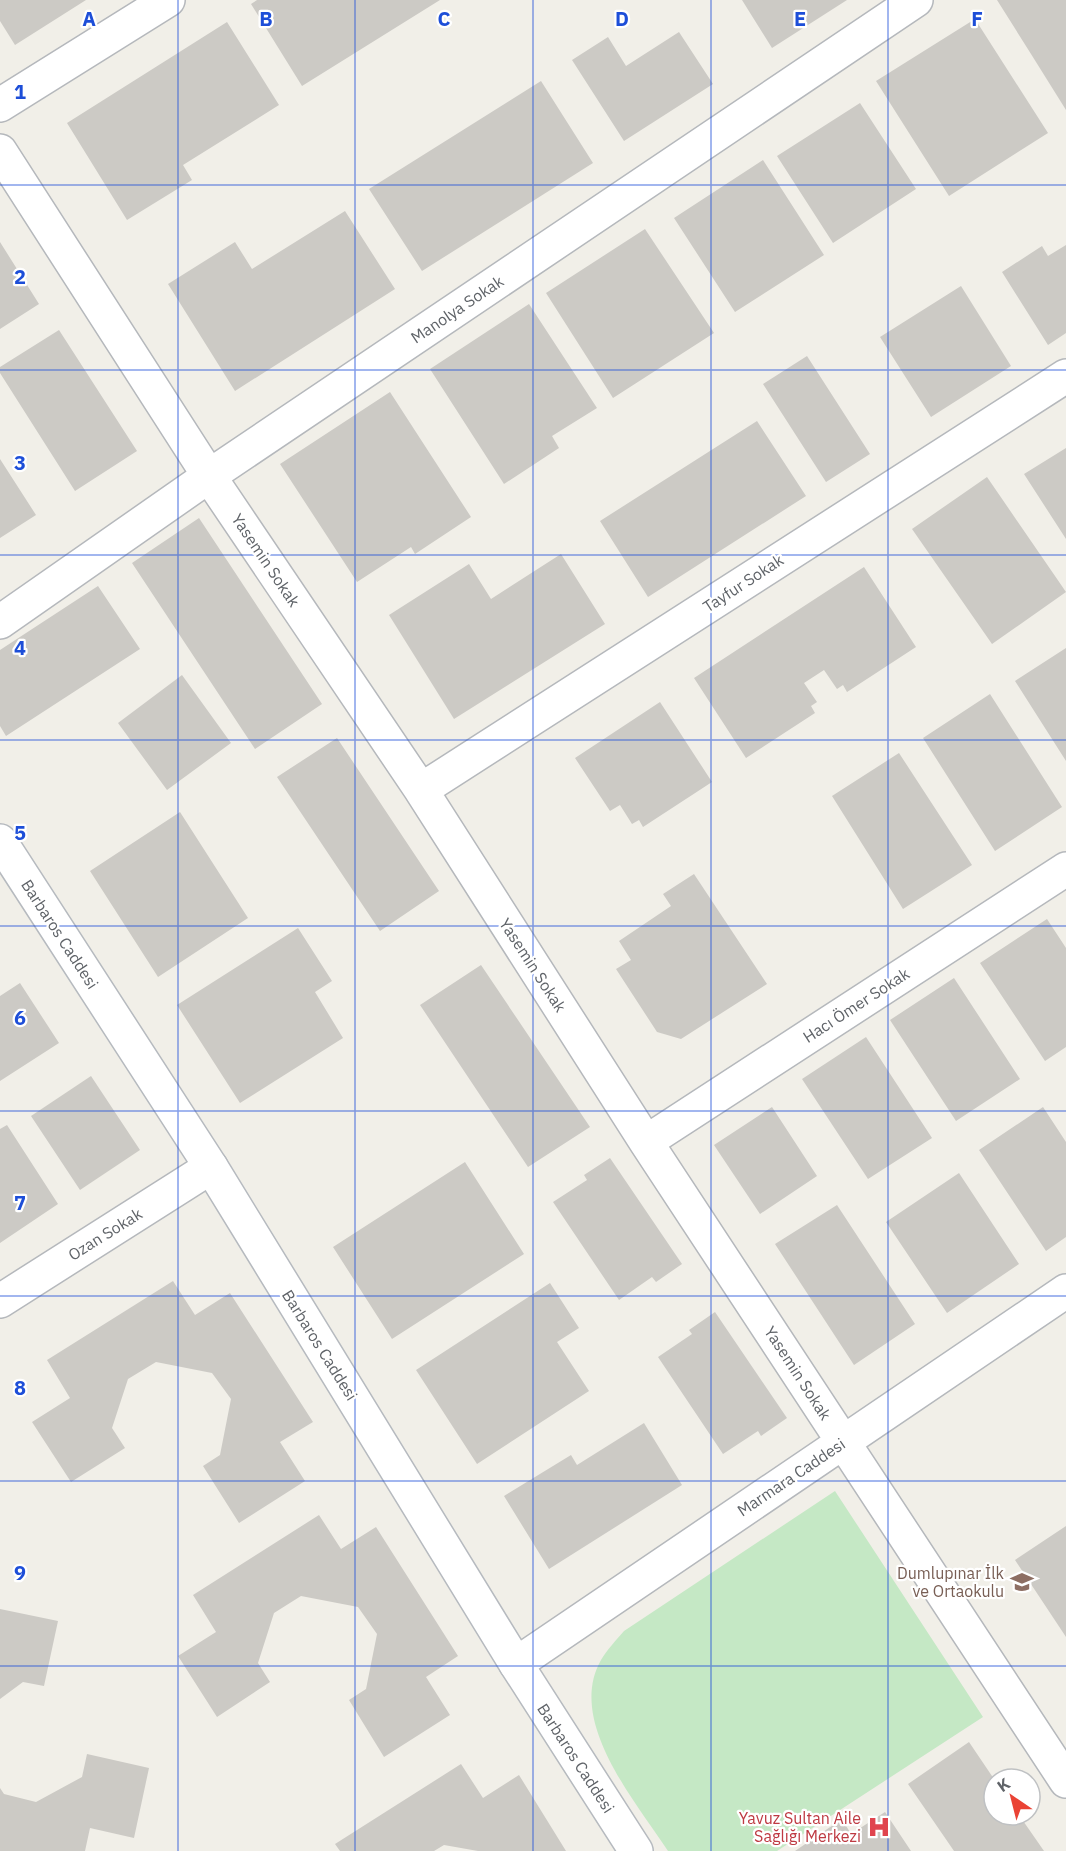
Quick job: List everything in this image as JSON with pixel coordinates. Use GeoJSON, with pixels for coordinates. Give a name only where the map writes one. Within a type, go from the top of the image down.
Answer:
{"type":"FeatureCollection","features":[{"type":"Feature","properties":{"kind":"street"},"geometry":{"type":"LineString","coordinates":[[0,105],[168,0]]}},
{"type":"Feature","properties":{"kind":"street","name":"Manolya Sokak"},"geometry":{"type":"LineString","coordinates":[[0,622],[209,476],[916,0]]}},
{"type":"Feature","properties":{"kind":"street","name":"Yasemin Sokak"},"geometry":{"type":"LineString","coordinates":[[0,151],[209,476],[421,790],[646,1142],[1066,1781]]}},
{"type":"Feature","properties":{"kind":"street","name":"Tayfur Sokak"},"geometry":{"type":"LineString","coordinates":[[421,790],[1066,376]]}},
{"type":"Feature","properties":{"kind":"street","name":"Barbaros Caddesi"},"geometry":{"type":"LineString","coordinates":[[0,842],[211,1167],[516,1664],[636,1851]]}},
{"type":"Feature","properties":{"kind":"street","name":"Hacı Ömer Sokak"},"geometry":{"type":"LineString","coordinates":[[646,1142],[1066,869]]}},
{"type":"Feature","properties":{"kind":"street","name":"Ozan Sokak"},"geometry":{"type":"LineString","coordinates":[[0,1300],[211,1167]]}},
{"type":"Feature","properties":{"kind":"street","name":"Marmara Caddesi"},"geometry":{"type":"LineString","coordinates":[[516,1664],[1066,1291]]}},
{"type":"Feature","properties":{"kind":"green space"},"geometry":{"type":"Polygon","coordinates":[[[835,1491],[983,1717],[777,1851],[668,1851],[609,1760],[598,1734],[592,1709],[593,1684],[601,1660],[624,1631],[835,1491]]]}},
{"type":"Feature","properties":{"kind":"building"},"geometry":{"type":"Polygon","coordinates":[[[0,0],[86,0],[15,45],[0,21],[0,0]]]}},
{"type":"Feature","properties":{"kind":"building"},"geometry":{"type":"Polygon","coordinates":[[[257,0],[440,0],[302,86],[251,4],[257,0]]]}},
{"type":"Feature","properties":{"kind":"building"},"geometry":{"type":"Polygon","coordinates":[[[742,0],[847,0],[772,48],[742,0]]]}},
{"type":"Feature","properties":{"kind":"building"},"geometry":{"type":"Polygon","coordinates":[[[997,0],[1066,0],[1066,110],[1031,54],[997,0]]]}},
{"type":"Feature","properties":{"kind":"building"},"geometry":{"type":"Polygon","coordinates":[[[975,19],[1048,133],[949,196],[876,81],[975,19]]]}},
{"type":"Feature","properties":{"kind":"building"},"geometry":{"type":"Polygon","coordinates":[[[227,22],[279,105],[183,165],[192,180],[127,220],[67,123],[227,22]]]}},
{"type":"Feature","properties":{"kind":"building"},"geometry":{"type":"Polygon","coordinates":[[[679,32],[713,84],[624,141],[572,60],[608,37],[626,66],[679,32]]]}},
{"type":"Feature","properties":{"kind":"building"},"geometry":{"type":"Polygon","coordinates":[[[541,81],[593,163],[422,271],[369,189],[541,81]]]}},
{"type":"Feature","properties":{"kind":"building"},"geometry":{"type":"Polygon","coordinates":[[[860,103],[916,189],[833,243],[777,156],[860,103]]]}},
{"type":"Feature","properties":{"kind":"building"},"geometry":{"type":"Polygon","coordinates":[[[763,160],[824,255],[735,312],[674,218],[763,160]]]}},
{"type":"Feature","properties":{"kind":"building"},"geometry":{"type":"Polygon","coordinates":[[[345,211],[395,289],[235,391],[168,284],[235,242],[252,269],[345,211]]]}},
{"type":"Feature","properties":{"kind":"building"},"geometry":{"type":"Polygon","coordinates":[[[645,229],[714,333],[613,398],[546,293],[645,229]]]}},
{"type":"Feature","properties":{"kind":"building"},"geometry":{"type":"Polygon","coordinates":[[[0,242],[39,304],[0,329],[0,242]]]}},
{"type":"Feature","properties":{"kind":"building"},"geometry":{"type":"Polygon","coordinates":[[[1066,245],[1066,333],[1048,345],[1002,272],[1042,246],[1048,256],[1066,245]]]}},
{"type":"Feature","properties":{"kind":"building"},"geometry":{"type":"Polygon","coordinates":[[[961,286],[1011,366],[931,417],[880,337],[961,286]]]}},
{"type":"Feature","properties":{"kind":"building"},"geometry":{"type":"Polygon","coordinates":[[[529,304],[597,408],[552,436],[559,448],[504,484],[430,369],[529,304]]]}},
{"type":"Feature","properties":{"kind":"building"},"geometry":{"type":"Polygon","coordinates":[[[59,330],[137,451],[75,491],[0,373],[0,367],[59,330]]]}},
{"type":"Feature","properties":{"kind":"building"},"geometry":{"type":"Polygon","coordinates":[[[807,356],[870,454],[826,482],[763,384],[807,356]]]}},
{"type":"Feature","properties":{"kind":"building"},"geometry":{"type":"Polygon","coordinates":[[[390,392],[471,517],[415,554],[411,547],[357,582],[280,464],[390,392]]]}},
{"type":"Feature","properties":{"kind":"building"},"geometry":{"type":"Polygon","coordinates":[[[757,421],[806,496],[648,597],[600,521],[757,421]]]}},
{"type":"Feature","properties":{"kind":"building"},"geometry":{"type":"Polygon","coordinates":[[[1066,448],[1066,539],[1024,474],[1066,448]]]}},
{"type":"Feature","properties":{"kind":"building"},"geometry":{"type":"Polygon","coordinates":[[[0,459],[36,515],[0,538],[0,459]]]}},
{"type":"Feature","properties":{"kind":"building"},"geometry":{"type":"Polygon","coordinates":[[[987,477],[1066,592],[992,644],[912,529],[987,477]]]}},
{"type":"Feature","properties":{"kind":"building"},"geometry":{"type":"Polygon","coordinates":[[[199,518],[322,704],[255,749],[132,563],[199,518]]]}},
{"type":"Feature","properties":{"kind":"building"},"geometry":{"type":"Polygon","coordinates":[[[561,554],[605,624],[454,719],[389,615],[469,564],[491,599],[561,554]]]}},
{"type":"Feature","properties":{"kind":"building"},"geometry":{"type":"Polygon","coordinates":[[[864,567],[916,647],[847,692],[843,685],[837,689],[824,670],[804,683],[817,702],[811,706],[815,713],[746,758],[694,678],[864,567]]]}},
{"type":"Feature","properties":{"kind":"building"},"geometry":{"type":"Polygon","coordinates":[[[98,586],[140,649],[6,736],[0,726],[0,650],[98,586]]]}},
{"type":"Feature","properties":{"kind":"building"},"geometry":{"type":"Polygon","coordinates":[[[1066,648],[1066,761],[1015,681],[1066,648]]]}},
{"type":"Feature","properties":{"kind":"building"},"geometry":{"type":"Polygon","coordinates":[[[182,675],[231,743],[167,790],[118,723],[182,675]]]}},
{"type":"Feature","properties":{"kind":"building"},"geometry":{"type":"Polygon","coordinates":[[[990,694],[1062,807],[995,851],[923,738],[990,694]]]}},
{"type":"Feature","properties":{"kind":"building"},"geometry":{"type":"Polygon","coordinates":[[[660,702],[712,782],[643,827],[639,820],[632,824],[620,805],[610,811],[575,758],[660,702]]]}},
{"type":"Feature","properties":{"kind":"building"},"geometry":{"type":"Polygon","coordinates":[[[337,738],[439,891],[380,931],[277,777],[337,738]]]}},
{"type":"Feature","properties":{"kind":"building"},"geometry":{"type":"Polygon","coordinates":[[[899,753],[972,865],[903,909],[832,796],[899,753]]]}},
{"type":"Feature","properties":{"kind":"building"},"geometry":{"type":"Polygon","coordinates":[[[180,812],[248,918],[158,977],[90,871],[180,812]]]}},
{"type":"Feature","properties":{"kind":"building"},"geometry":{"type":"Polygon","coordinates":[[[694,874],[767,984],[681,1039],[657,1032],[616,969],[631,960],[619,941],[671,906],[663,894],[694,874]]]}},
{"type":"Feature","properties":{"kind":"building"},"geometry":{"type":"Polygon","coordinates":[[[1047,919],[1066,948],[1066,1047],[1045,1061],[980,963],[1047,919]]]}},
{"type":"Feature","properties":{"kind":"building"},"geometry":{"type":"Polygon","coordinates":[[[298,928],[332,981],[315,992],[343,1038],[240,1103],[177,1005],[298,928]]]}},
{"type":"Feature","properties":{"kind":"building"},"geometry":{"type":"Polygon","coordinates":[[[481,965],[590,1127],[528,1167],[420,1005],[481,965]]]}},
{"type":"Feature","properties":{"kind":"building"},"geometry":{"type":"Polygon","coordinates":[[[954,978],[1020,1079],[956,1121],[890,1020],[954,978]]]}},
{"type":"Feature","properties":{"kind":"building"},"geometry":{"type":"Polygon","coordinates":[[[20,983],[59,1043],[0,1081],[0,996],[20,983]]]}},
{"type":"Feature","properties":{"kind":"building"},"geometry":{"type":"Polygon","coordinates":[[[866,1037],[932,1138],[868,1179],[802,1079],[866,1037]]]}},
{"type":"Feature","properties":{"kind":"building"},"geometry":{"type":"Polygon","coordinates":[[[91,1076],[140,1150],[80,1190],[31,1116],[91,1076]]]}},
{"type":"Feature","properties":{"kind":"building"},"geometry":{"type":"Polygon","coordinates":[[[772,1107],[817,1176],[760,1214],[714,1145],[772,1107]]]}},
{"type":"Feature","properties":{"kind":"building"},"geometry":{"type":"Polygon","coordinates":[[[1043,1107],[1066,1142],[1066,1237],[1046,1251],[979,1150],[1043,1107]]]}},
{"type":"Feature","properties":{"kind":"building"},"geometry":{"type":"Polygon","coordinates":[[[7,1125],[58,1204],[0,1243],[0,1129],[7,1125]]]}},
{"type":"Feature","properties":{"kind":"building"},"geometry":{"type":"Polygon","coordinates":[[[610,1158],[682,1264],[656,1282],[652,1277],[619,1300],[553,1202],[587,1180],[584,1175],[610,1158]]]}},
{"type":"Feature","properties":{"kind":"building"},"geometry":{"type":"Polygon","coordinates":[[[465,1162],[524,1254],[392,1339],[333,1247],[465,1162]]]}},
{"type":"Feature","properties":{"kind":"building"},"geometry":{"type":"Polygon","coordinates":[[[959,1173],[1019,1264],[947,1313],[886,1222],[959,1173]]]}},
{"type":"Feature","properties":{"kind":"building"},"geometry":{"type":"Polygon","coordinates":[[[837,1205],[915,1324],[854,1365],[775,1244],[837,1205]]]}},
{"type":"Feature","properties":{"kind":"building"},"geometry":{"type":"Polygon","coordinates":[[[173,1281],[195,1315],[230,1293],[313,1422],[280,1442],[305,1481],[239,1523],[203,1466],[220,1455],[231,1399],[212,1373],[156,1362],[128,1379],[112,1428],[125,1448],[71,1482],[32,1422],[70,1398],[47,1360],[173,1281]]]}},
{"type":"Feature","properties":{"kind":"building"},"geometry":{"type":"Polygon","coordinates":[[[550,1283],[579,1328],[557,1342],[589,1391],[477,1464],[416,1370],[550,1283]]]}},
{"type":"Feature","properties":{"kind":"building"},"geometry":{"type":"Polygon","coordinates":[[[715,1312],[787,1418],[761,1436],[758,1431],[723,1454],[658,1357],[692,1334],[689,1330],[715,1312]]]}},
{"type":"Feature","properties":{"kind":"building"},"geometry":{"type":"Polygon","coordinates":[[[644,1423],[682,1485],[549,1569],[504,1496],[571,1455],[577,1465],[644,1423]]]}},
{"type":"Feature","properties":{"kind":"building"},"geometry":{"type":"Polygon","coordinates":[[[319,1515],[341,1549],[376,1527],[458,1656],[426,1677],[450,1715],[384,1757],[349,1700],[366,1689],[377,1634],[358,1607],[301,1596],[274,1613],[258,1663],[270,1682],[217,1717],[178,1656],[216,1632],[193,1595],[319,1515]]]}},
{"type":"Feature","properties":{"kind":"building"},"geometry":{"type":"Polygon","coordinates":[[[1066,1526],[1066,1637],[1015,1560],[1066,1526]]]}},
{"type":"Feature","properties":{"kind":"building"},"geometry":{"type":"Polygon","coordinates":[[[0,1609],[58,1621],[44,1686],[23,1682],[0,1699],[0,1609]]]}},
{"type":"Feature","properties":{"kind":"building"},"geometry":{"type":"Polygon","coordinates":[[[969,1742],[986,1767],[982,1767],[982,1827],[1027,1827],[1044,1851],[954,1851],[908,1784],[969,1742]]]}},
{"type":"Feature","properties":{"kind":"building"},"geometry":{"type":"Polygon","coordinates":[[[87,1754],[149,1768],[134,1838],[90,1828],[85,1851],[0,1851],[0,1788],[4,1794],[36,1802],[82,1777],[87,1754]]]}},
{"type":"Feature","properties":{"kind":"building"},"geometry":{"type":"Polygon","coordinates":[[[461,1764],[483,1798],[519,1775],[566,1851],[478,1851],[444,1845],[434,1851],[340,1851],[335,1844],[461,1764]]]}},
{"type":"Feature","properties":{"kind":"building","name":"Yavuz Sultan Aile Sağlığı Merkezi"},"geometry":{"type":"Polygon","coordinates":[[[885,1812],[911,1851],[795,1851],[842,1819],[851,1834],[885,1812]]]}},
{"type":"Feature","properties":{"kind":"place","name":"Dumlupınar İlk ve Ortaokulu"},"geometry":{"type":"Point","coordinates":[1022,1582]}},
{"type":"Feature","properties":{"kind":"place","name":"Yavuz Sultan Aile Sağlığı Merkezi"},"geometry":{"type":"Point","coordinates":[879,1827]}}]}
